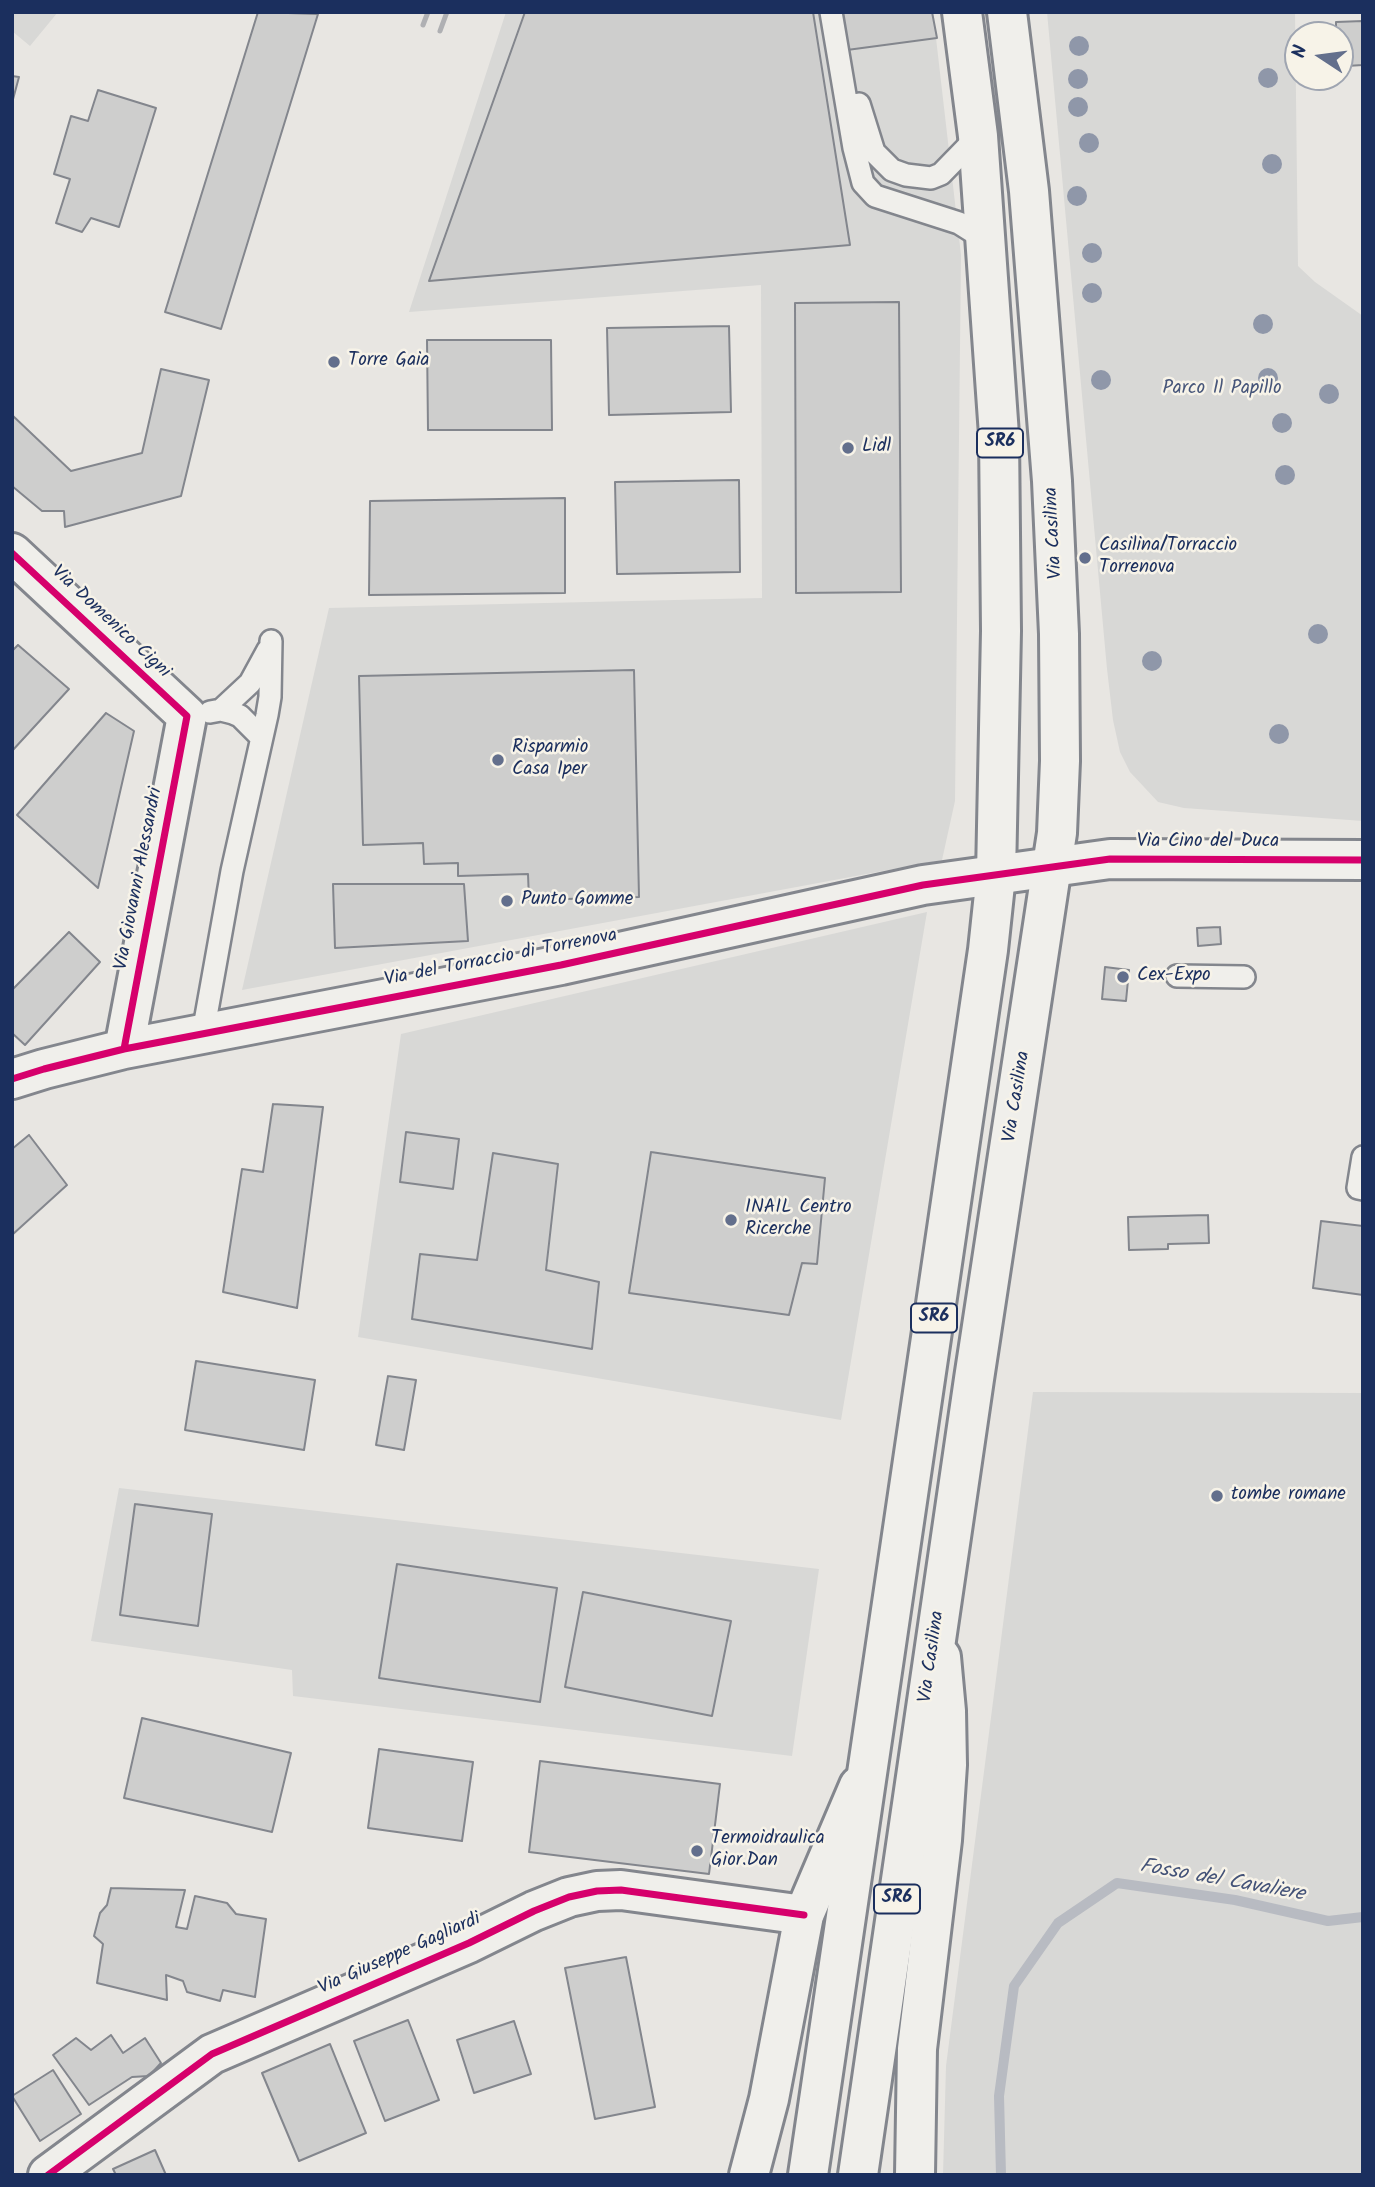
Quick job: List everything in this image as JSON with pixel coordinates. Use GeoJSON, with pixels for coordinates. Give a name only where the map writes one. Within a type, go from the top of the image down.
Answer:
{"type":"FeatureCollection","features":[{"type":"Feature","properties":{"kind":"main road","name":"SR6"},"geometry":{"type":"LineString","coordinates":[[808,2175],[988,950],[996,875],[1001,491],[997,396],[978,136],[962,12]]}},
{"type":"Feature","properties":{"kind":"main road","name":"Via Casilina"},"geometry":{"type":"LineString","coordinates":[[858,2175],[938,1624],[1054,865],[1059,804],[1059,634],[1053,494],[1030,191],[1007,12]]}},
{"type":"Feature","properties":{"kind":"main road","name":"Via Domenico Cigni"},"geometry":{"type":"LineString","coordinates":[[12,553],[204,713]]}},
{"type":"Feature","properties":{"kind":"main road","name":"Via Giovanni Alessandri"},"geometry":{"type":"LineString","coordinates":[[124,1049],[204,713]]}},
{"type":"Feature","properties":{"kind":"main road","name":"Via Cino del Duca"},"geometry":{"type":"LineString","coordinates":[[996,875],[1110,859],[1363,860]]}},
{"type":"Feature","properties":{"kind":"main road","name":"Via del Torraccio di Torrenova"},"geometry":{"type":"LineString","coordinates":[[12,1079],[124,1049],[561,965],[922,884],[996,875]]}},
{"type":"Feature","properties":{"kind":"main road"},"geometry":{"type":"LineString","coordinates":[[900,2175],[942,1840],[947,1765],[946,1711],[938,1624]]}},
{"type":"Feature","properties":{"kind":"main road"},"geometry":{"type":"LineString","coordinates":[[749,2175],[769,2099],[804,1915],[869,1761]]}},
{"type":"Feature","properties":{"kind":"main road","name":"Via Giuseppe Gagliardi"},"geometry":{"type":"LineString","coordinates":[[48,2175],[212,2054],[470,1943],[569,1897],[597,1891],[621,1890],[804,1915]]}},
{"type":"Feature","properties":{"kind":"main road"},"geometry":{"type":"LineString","coordinates":[[915,2175],[917,2049]]}},
{"type":"Feature","properties":{"kind":"main road"},"geometry":{"type":"LineString","coordinates":[[763,2175],[769,2099]]}},
{"type":"Feature","properties":{"kind":"lane"},"geometry":{"type":"LineString","coordinates":[[817,12],[824,53],[849,78],[857,93],[874,152],[892,170],[920,178],[941,174],[978,136]]}},
{"type":"Feature","properties":{"kind":"lane"},"geometry":{"type":"LineString","coordinates":[[831,12],[854,148],[863,183],[875,196],[960,223],[986,240]]}},
{"type":"Feature","properties":{"kind":"lane"},"geometry":{"type":"LineString","coordinates":[[203,1033],[232,871],[270,697],[271,641],[250,683],[204,713]]}},
{"type":"Feature","properties":{"kind":"lane"},"geometry":{"type":"LineString","coordinates":[[204,713],[240,716],[261,737]]}},
{"type":"Feature","properties":{"kind":"lane"},"geometry":{"type":"LineString","coordinates":[[1177,976],[1244,977]]}},
{"type":"Feature","properties":{"kind":"lane"},"geometry":{"type":"LineString","coordinates":[[1363,1157],[1358,1188],[1363,1189]]}},
{"type":"Feature","properties":{"kind":"shaded area"},"geometry":{"type":"Polygon","coordinates":[[[12,12],[58,12],[30,46],[12,31],[12,12]]]}},
{"type":"Feature","properties":{"kind":"shaded area"},"geometry":{"type":"Polygon","coordinates":[[[506,12],[933,12],[961,255],[955,801],[942,860],[242,990],[329,608],[762,598],[761,285],[409,312],[506,12]]]}},
{"type":"Feature","properties":{"kind":"shaded area","name":"Parco Il Papillo"},"geometry":{"type":"Polygon","coordinates":[[[1047,12],[1295,12],[1295,21],[1284,21],[1284,91],[1296,91],[1298,266],[1315,282],[1363,316],[1363,821],[1184,808],[1158,802],[1130,772],[1120,752],[1107,669],[1047,12]]]}},
{"type":"Feature","properties":{"kind":"shaded area"},"geometry":{"type":"Polygon","coordinates":[[[927,912],[841,1420],[358,1337],[401,1034],[927,912]]]}},
{"type":"Feature","properties":{"kind":"shaded area"},"geometry":{"type":"Polygon","coordinates":[[[1033,1392],[1363,1393],[1363,2175],[943,2175],[946,2066],[1033,1392]]]}},
{"type":"Feature","properties":{"kind":"shaded area"},"geometry":{"type":"Polygon","coordinates":[[[119,1488],[819,1569],[792,1756],[293,1696],[292,1670],[91,1641],[119,1488]]]}},
{"type":"Feature","properties":{"kind":"building"},"geometry":{"type":"Polygon","coordinates":[[[258,12],[318,14],[221,329],[165,312],[258,12]]]}},
{"type":"Feature","properties":{"kind":"building"},"geometry":{"type":"Polygon","coordinates":[[[525,12],[813,12],[850,245],[429,281],[525,12]]]}},
{"type":"Feature","properties":{"kind":"building"},"geometry":{"type":"Polygon","coordinates":[[[841,12],[932,12],[937,38],[847,50],[841,12]]]}},
{"type":"Feature","properties":{"kind":"building"},"geometry":{"type":"Polygon","coordinates":[[[1354,21],[1363,21],[1363,65],[1354,66],[1354,21]]]}},
{"type":"Feature","properties":{"kind":"building"},"geometry":{"type":"Polygon","coordinates":[[[12,76],[19,77],[12,103],[12,76]]]}},
{"type":"Feature","properties":{"kind":"building"},"geometry":{"type":"Polygon","coordinates":[[[98,90],[156,108],[119,227],[91,218],[82,232],[56,223],[70,179],[54,174],[71,116],[88,121],[98,90]]]}},
{"type":"Feature","properties":{"kind":"building","name":"Lidl"},"geometry":{"type":"Polygon","coordinates":[[[899,302],[901,592],[796,593],[795,303],[899,302]]]}},
{"type":"Feature","properties":{"kind":"building"},"geometry":{"type":"Polygon","coordinates":[[[729,326],[731,412],[609,415],[607,328],[729,326]]]}},
{"type":"Feature","properties":{"kind":"building"},"geometry":{"type":"Polygon","coordinates":[[[427,340],[551,340],[552,430],[428,430],[427,340]]]}},
{"type":"Feature","properties":{"kind":"building"},"geometry":{"type":"Polygon","coordinates":[[[161,369],[209,380],[181,496],[65,527],[64,511],[42,511],[12,486],[12,415],[71,471],[142,453],[161,369]]]}},
{"type":"Feature","properties":{"kind":"building"},"geometry":{"type":"Polygon","coordinates":[[[739,480],[740,572],[617,574],[615,482],[739,480]]]}},
{"type":"Feature","properties":{"kind":"building"},"geometry":{"type":"Polygon","coordinates":[[[565,498],[565,593],[369,595],[370,501],[565,498]]]}},
{"type":"Feature","properties":{"kind":"building"},"geometry":{"type":"Polygon","coordinates":[[[18,645],[69,689],[12,751],[12,651],[18,645]]]}},
{"type":"Feature","properties":{"kind":"building","name":"Risparmio Casa Iper"},"geometry":{"type":"Polygon","coordinates":[[[634,670],[639,897],[529,900],[528,874],[458,876],[458,863],[424,864],[423,843],[363,845],[359,676],[634,670]]]}},
{"type":"Feature","properties":{"kind":"building"},"geometry":{"type":"Polygon","coordinates":[[[106,713],[134,731],[98,888],[17,815],[106,713]]]}},
{"type":"Feature","properties":{"kind":"building"},"geometry":{"type":"Polygon","coordinates":[[[333,884],[464,884],[468,941],[335,948],[333,884]]]}},
{"type":"Feature","properties":{"kind":"building"},"geometry":{"type":"Polygon","coordinates":[[[1220,927],[1221,944],[1198,946],[1197,928],[1220,927]]]}},
{"type":"Feature","properties":{"kind":"building"},"geometry":{"type":"Polygon","coordinates":[[[69,932],[100,962],[25,1045],[12,1033],[12,990],[69,932]]]}},
{"type":"Feature","properties":{"kind":"building"},"geometry":{"type":"Polygon","coordinates":[[[1105,967],[1129,970],[1126,1001],[1102,999],[1105,967]]]}},
{"type":"Feature","properties":{"kind":"building"},"geometry":{"type":"Polygon","coordinates":[[[273,1104],[323,1107],[297,1308],[223,1292],[242,1169],[263,1172],[273,1104]]]}},
{"type":"Feature","properties":{"kind":"building"},"geometry":{"type":"Polygon","coordinates":[[[406,1132],[459,1139],[453,1189],[400,1182],[406,1132]]]}},
{"type":"Feature","properties":{"kind":"building"},"geometry":{"type":"Polygon","coordinates":[[[29,1135],[67,1185],[12,1235],[12,1149],[29,1135]]]}},
{"type":"Feature","properties":{"kind":"building","name":"INAIL Centro Ricerche"},"geometry":{"type":"Polygon","coordinates":[[[651,1152],[825,1178],[817,1264],[802,1263],[789,1315],[629,1293],[651,1152]]]}},
{"type":"Feature","properties":{"kind":"building"},"geometry":{"type":"Polygon","coordinates":[[[493,1153],[558,1164],[546,1270],[599,1282],[592,1349],[412,1319],[420,1254],[477,1260],[493,1153]]]}},
{"type":"Feature","properties":{"kind":"building"},"geometry":{"type":"Polygon","coordinates":[[[1208,1215],[1209,1243],[1168,1244],[1168,1249],[1129,1250],[1128,1217],[1208,1215]]]}},
{"type":"Feature","properties":{"kind":"building"},"geometry":{"type":"Polygon","coordinates":[[[1321,1221],[1363,1226],[1363,1295],[1313,1288],[1321,1221]]]}},
{"type":"Feature","properties":{"kind":"building"},"geometry":{"type":"Polygon","coordinates":[[[196,1361],[315,1380],[304,1450],[185,1430],[196,1361]]]}},
{"type":"Feature","properties":{"kind":"building"},"geometry":{"type":"Polygon","coordinates":[[[388,1376],[416,1380],[404,1450],[376,1445],[388,1376]]]}},
{"type":"Feature","properties":{"kind":"building"},"geometry":{"type":"Polygon","coordinates":[[[135,1504],[212,1514],[198,1626],[120,1615],[135,1504]]]}},
{"type":"Feature","properties":{"kind":"building"},"geometry":{"type":"Polygon","coordinates":[[[397,1564],[557,1588],[540,1702],[379,1678],[397,1564]]]}},
{"type":"Feature","properties":{"kind":"building"},"geometry":{"type":"Polygon","coordinates":[[[583,1592],[731,1621],[712,1716],[565,1687],[583,1592]]]}},
{"type":"Feature","properties":{"kind":"building"},"geometry":{"type":"Polygon","coordinates":[[[142,1718],[291,1753],[272,1832],[124,1798],[142,1718]]]}},
{"type":"Feature","properties":{"kind":"building"},"geometry":{"type":"Polygon","coordinates":[[[379,1749],[473,1762],[462,1841],[368,1828],[379,1749]]]}},
{"type":"Feature","properties":{"kind":"building"},"geometry":{"type":"Polygon","coordinates":[[[540,1761],[720,1784],[709,1874],[529,1852],[540,1761]]]}},
{"type":"Feature","properties":{"kind":"building"},"geometry":{"type":"Polygon","coordinates":[[[111,1888],[185,1890],[176,1927],[187,1929],[195,1896],[227,1903],[236,1914],[266,1919],[255,1997],[223,1990],[220,2001],[187,1992],[183,1981],[166,1975],[167,2000],[97,1983],[103,1944],[94,1936],[111,1888]]]}},
{"type":"Feature","properties":{"kind":"building"},"geometry":{"type":"Polygon","coordinates":[[[626,1957],[655,2107],[595,2119],[565,1968],[626,1957]]]}},
{"type":"Feature","properties":{"kind":"building"},"geometry":{"type":"Polygon","coordinates":[[[408,2020],[439,2100],[385,2121],[354,2041],[408,2020]]]}},
{"type":"Feature","properties":{"kind":"building"},"geometry":{"type":"Polygon","coordinates":[[[514,2021],[531,2074],[474,2093],[457,2040],[514,2021]]]}},
{"type":"Feature","properties":{"kind":"building"},"geometry":{"type":"Polygon","coordinates":[[[111,2035],[123,2053],[145,2038],[161,2063],[149,2076],[132,2077],[89,2105],[53,2055],[76,2038],[91,2050],[111,2035]]]}},
{"type":"Feature","properties":{"kind":"building"},"geometry":{"type":"Polygon","coordinates":[[[330,2044],[366,2133],[299,2161],[262,2073],[330,2044]]]}},
{"type":"Feature","properties":{"kind":"building"},"geometry":{"type":"Polygon","coordinates":[[[53,2070],[81,2114],[40,2141],[12,2096],[53,2070]]]}},
{"type":"Feature","properties":{"kind":"building"},"geometry":{"type":"Polygon","coordinates":[[[155,2150],[166,2175],[116,2175],[113,2169],[155,2150]]]}},
{"type":"Feature","properties":{"kind":"waterway","name":"Fosso del Cavaliere"},"geometry":{"type":"LineString","coordinates":[[1001,2175],[999,2096],[1014,1986],[1058,1923],[1117,1883],[1235,1900],[1328,1921],[1363,1917]]}},
{"type":"Feature","properties":{"kind":"railway"},"geometry":{"type":"LineString","coordinates":[[423,25],[428,12]]}},
{"type":"Feature","properties":{"kind":"railway"},"geometry":{"type":"LineString","coordinates":[[440,31],[447,12]]}},
{"type":"Feature","properties":{"kind":"cycle path"},"geometry":{"type":"LineString","coordinates":[[12,553],[187,716],[124,1049]]}},
{"type":"Feature","properties":{"kind":"cycle path"},"geometry":{"type":"LineString","coordinates":[[12,1079],[124,1049],[561,965],[923,885],[1110,859],[1363,860]]}},
{"type":"Feature","properties":{"kind":"cycle path"},"geometry":{"type":"LineString","coordinates":[[48,2175],[212,2054],[569,1897],[597,1891],[621,1890],[804,1915]]}},
{"type":"Feature","properties":{"kind":"place","name":"Torre Gaia"},"geometry":{"type":"Point","coordinates":[334,362]}},
{"type":"Feature","properties":{"kind":"place","name":"Lidl"},"geometry":{"type":"Point","coordinates":[848,448]}},
{"type":"Feature","properties":{"kind":"place","name":"Casilina/Torraccio Torrenova"},"geometry":{"type":"Point","coordinates":[1085,558]}},
{"type":"Feature","properties":{"kind":"place","name":"Risparmio Casa Iper"},"geometry":{"type":"Point","coordinates":[498,760]}},
{"type":"Feature","properties":{"kind":"place","name":"Punto Gomme"},"geometry":{"type":"Point","coordinates":[507,901]}},
{"type":"Feature","properties":{"kind":"place","name":"Cex-Expo"},"geometry":{"type":"Point","coordinates":[1123,977]}},
{"type":"Feature","properties":{"kind":"place","name":"INAIL Centro Ricerche"},"geometry":{"type":"Point","coordinates":[731,1220]}},
{"type":"Feature","properties":{"kind":"place","name":"tombe romane"},"geometry":{"type":"Point","coordinates":[1217,1496]}},
{"type":"Feature","properties":{"kind":"place","name":"Termoidraulica Gior.Dan"},"geometry":{"type":"Point","coordinates":[697,1851]}}]}
